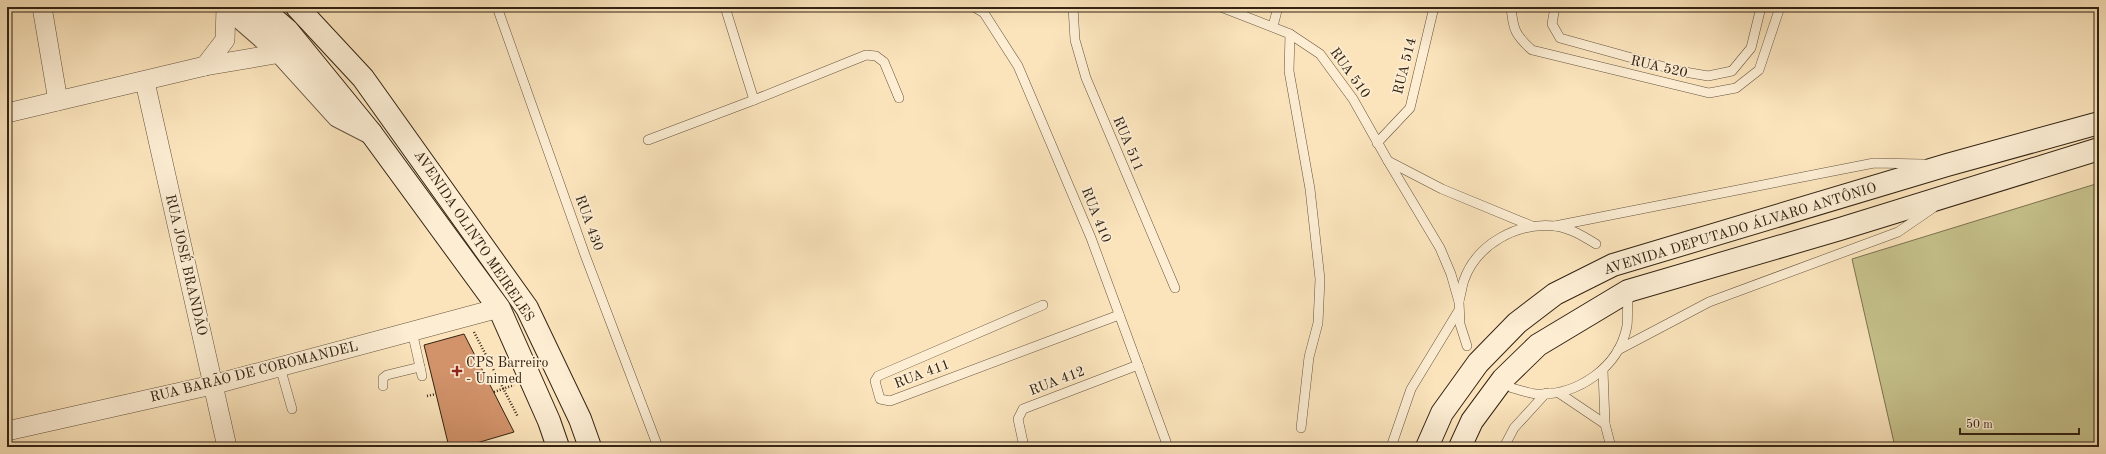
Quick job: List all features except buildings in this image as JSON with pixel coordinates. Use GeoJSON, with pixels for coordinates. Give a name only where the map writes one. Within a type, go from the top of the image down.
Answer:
{"type":"FeatureCollection","features":[{"type":"Feature","properties":{"kind":"main road","name":"AVENIDA OLINTO MEIRELES"},"geometry":{"type":"LineString","coordinates":[[227,7],[281,53],[338,116],[371,133]]}},
{"type":"Feature","properties":{"kind":"main road","name":"AVENIDA OLINTO MEIRELES"},"geometry":{"type":"LineString","coordinates":[[260,7],[287,30],[371,133],[499,308],[549,421],[558,447]]}},
{"type":"Feature","properties":{"kind":"main road","name":"AVENIDA OLINTO MEIRELES"},"geometry":{"type":"LineString","coordinates":[[297,7],[363,78]]}},
{"type":"Feature","properties":{"kind":"main road","name":"AVENIDA OLINTO MEIRELES"},"geometry":{"type":"LineString","coordinates":[[315,7],[344,43],[363,78],[527,308],[580,419],[590,447]]}},
{"type":"Feature","properties":{"kind":"main road","name":"AVENIDA DEPUTADO ÁLVARO ANTÔNIO"},"geometry":{"type":"LineString","coordinates":[[1427,447],[1442,413],[1478,363],[1517,323],[1555,294],[1613,265],[1947,165],[2099,123]]}},
{"type":"Feature","properties":{"kind":"main road","name":"AVENIDA DEPUTADO ÁLVARO ANTÔNIO"},"geometry":{"type":"LineString","coordinates":[[1460,447],[1472,421],[1503,379],[1538,345],[1628,291],[1952,195],[2099,149]]}},
{"type":"Feature","properties":{"kind":"street"},"geometry":{"type":"LineString","coordinates":[[42,7],[58,101]]}},
{"type":"Feature","properties":{"kind":"street"},"geometry":{"type":"LineString","coordinates":[[205,66],[225,40],[227,7]]}},
{"type":"Feature","properties":{"kind":"street"},"geometry":{"type":"LineString","coordinates":[[7,113],[145,82],[205,66],[281,53]]}},
{"type":"Feature","properties":{"kind":"street","name":"RUA JOSÉ BRANDÃO"},"geometry":{"type":"LineString","coordinates":[[145,82],[227,447]]}},
{"type":"Feature","properties":{"kind":"street","name":"RUA BARÃO DE COROMANDEL"},"geometry":{"type":"LineString","coordinates":[[7,431],[212,385],[499,308]]}},
{"type":"Feature","properties":{"kind":"street"},"geometry":{"type":"LineString","coordinates":[[7,436],[10,447]]}},
{"type":"Feature","properties":{"kind":"lane","name":"RUA 430"},"geometry":{"type":"LineString","coordinates":[[497,7],[585,256],[658,447]]}},
{"type":"Feature","properties":{"kind":"lane"},"geometry":{"type":"LineString","coordinates":[[725,7],[754,100]]}},
{"type":"Feature","properties":{"kind":"lane","name":"RUA 410"},"geometry":{"type":"LineString","coordinates":[[974,7],[984,13],[1018,66],[1091,238],[1118,315],[1168,447]]}},
{"type":"Feature","properties":{"kind":"lane","name":"RUA 511"},"geometry":{"type":"LineString","coordinates":[[1073,7],[1075,40],[1086,78],[1175,288]]}},
{"type":"Feature","properties":{"kind":"lane","name":"RUA 510"},"geometry":{"type":"LineString","coordinates":[[1222,7],[1290,34],[1320,54],[1353,99],[1377,143],[1440,248],[1451,274],[1459,306]]}},
{"type":"Feature","properties":{"kind":"lane"},"geometry":{"type":"LineString","coordinates":[[1273,26],[1278,7]]}},
{"type":"Feature","properties":{"kind":"lane","name":"RUA 514"},"geometry":{"type":"LineString","coordinates":[[1377,143],[1410,108],[1434,7]]}},
{"type":"Feature","properties":{"kind":"lane","name":"RUA 520"},"geometry":{"type":"LineString","coordinates":[[1511,7],[1513,26],[1518,38],[1532,50],[1646,79],[1709,93],[1736,88],[1759,70],[1780,7]]}},
{"type":"Feature","properties":{"kind":"lane","name":"RUA 520"},"geometry":{"type":"LineString","coordinates":[[1555,7],[1552,24],[1560,38],[1679,71],[1708,76],[1732,71],[1751,48],[1762,7]]}},
{"type":"Feature","properties":{"kind":"lane"},"geometry":{"type":"LineString","coordinates":[[1290,34],[1289,71],[1310,189],[1320,279],[1318,323],[1309,357],[1301,428]]}},
{"type":"Feature","properties":{"kind":"lane"},"geometry":{"type":"LineString","coordinates":[[648,140],[754,100],[866,55],[876,56],[884,62],[899,98]]}},
{"type":"Feature","properties":{"kind":"lane"},"geometry":{"type":"LineString","coordinates":[[1626,74],[1624,66],[1631,57]]}},
{"type":"Feature","properties":{"kind":"lane"},"geometry":{"type":"LineString","coordinates":[[1646,79],[1653,70],[1652,63]]}},
{"type":"Feature","properties":{"kind":"lane"},"geometry":{"type":"LineString","coordinates":[[1388,161],[1442,189],[1532,226]]}},
{"type":"Feature","properties":{"kind":"lane"},"geometry":{"type":"LineString","coordinates":[[1467,346],[1460,324],[1459,306],[1464,280],[1475,260],[1491,244],[1511,232],[1532,226],[1555,226],[1874,163],[1947,165]]}},
{"type":"Feature","properties":{"kind":"lane"},"geometry":{"type":"LineString","coordinates":[[1618,350],[1709,302],[1898,232],[1952,195]]}},
{"type":"Feature","properties":{"kind":"lane"},"geometry":{"type":"LineString","coordinates":[[1555,226],[1577,232],[1596,244]]}},
{"type":"Feature","properties":{"kind":"lane"},"geometry":{"type":"LineString","coordinates":[[1512,388],[1535,394],[1559,393],[1583,385],[1603,370],[1618,350],[1626,327],[1628,301]]}},
{"type":"Feature","properties":{"kind":"lane","name":"RUA 411"},"geometry":{"type":"LineString","coordinates":[[1042,305],[878,376],[875,381],[880,399],[890,401],[1118,315]]}},
{"type":"Feature","properties":{"kind":"lane"},"geometry":{"type":"LineString","coordinates":[[1391,447],[1411,389],[1459,306]]}},
{"type":"Feature","properties":{"kind":"lane"},"geometry":{"type":"LineString","coordinates":[[383,386],[383,378],[387,375],[421,371],[412,331]]}},
{"type":"Feature","properties":{"kind":"lane","name":"RUA 412"},"geometry":{"type":"LineString","coordinates":[[1022,447],[1023,442],[1018,419],[1023,409],[1138,365]]}},
{"type":"Feature","properties":{"kind":"lane"},"geometry":{"type":"LineString","coordinates":[[280,367],[292,409]]}},
{"type":"Feature","properties":{"kind":"lane"},"geometry":{"type":"LineString","coordinates":[[1603,370],[1605,424],[1611,447]]}},
{"type":"Feature","properties":{"kind":"lane"},"geometry":{"type":"LineString","coordinates":[[1504,447],[1514,428],[1546,393]]}},
{"type":"Feature","properties":{"kind":"lane"},"geometry":{"type":"LineString","coordinates":[[1559,393],[1605,424]]}},
{"type":"Feature","properties":{"kind":"path"},"geometry":{"type":"LineString","coordinates":[[466,317],[518,417]]}},
{"type":"Feature","properties":{"kind":"path"},"geometry":{"type":"LineString","coordinates":[[427,396],[436,394]]}},
{"type":"Feature","properties":{"kind":"shaded area"},"geometry":{"type":"Polygon","coordinates":[[[2099,183],[2099,447],[1895,447],[1852,259],[2099,183]]]}},
{"type":"Feature","properties":{"kind":"place","name":"CPS Barreiro - Unimed"},"geometry":{"type":"Point","coordinates":[457,371]}}]}
